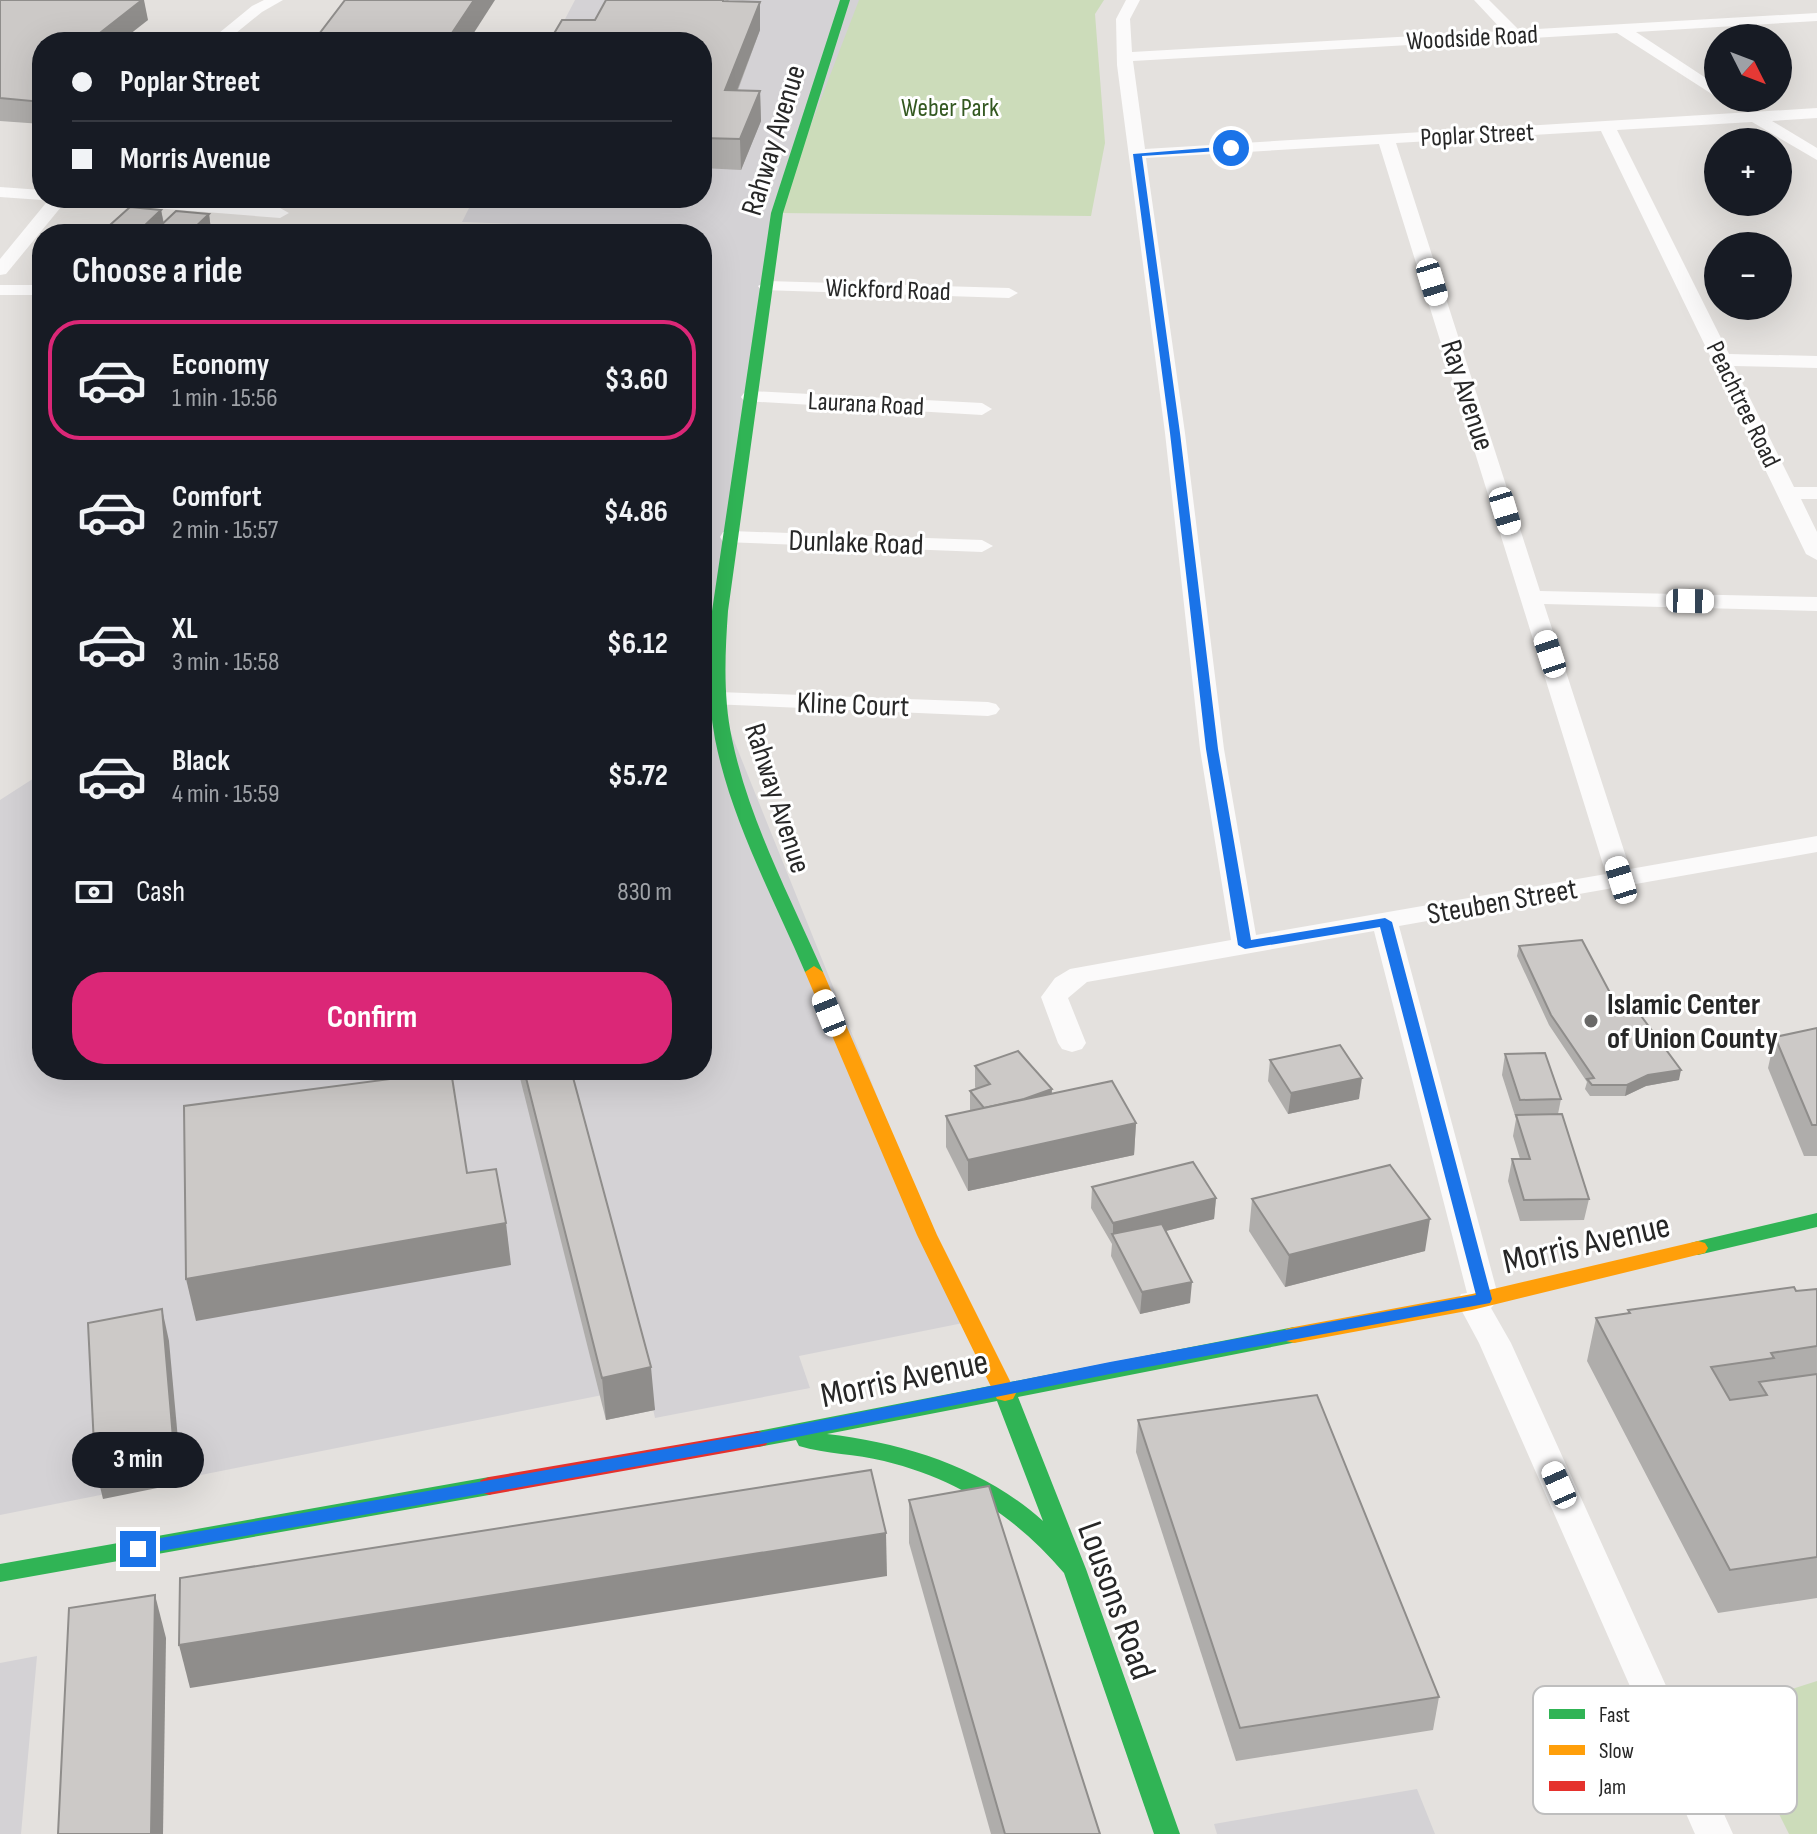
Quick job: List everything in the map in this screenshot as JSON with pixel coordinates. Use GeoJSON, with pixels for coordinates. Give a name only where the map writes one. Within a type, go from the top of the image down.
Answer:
{"type":"FeatureCollection","features":[{"type":"Feature","properties":{"kind":"street"},"geometry":{"type":"LineString","coordinates":[[228,32],[257,9],[276,0]]}},
{"type":"Feature","properties":{"kind":"street","name":"Rahway Avenue"},"geometry":{"type":"LineString","coordinates":[[845,0],[777,213],[720,611],[716,660],[719,699],[727,754],[750,823],[927,1235],[1003,1389]]}},
{"type":"Feature","properties":{"kind":"street"},"geometry":{"type":"LineString","coordinates":[[1133,0],[1123,19],[1125,65],[1175,433],[1212,749],[1245,945]]}},
{"type":"Feature","properties":{"kind":"street"},"geometry":{"type":"LineString","coordinates":[[1481,0],[1515,34]]}},
{"type":"Feature","properties":{"kind":"street","name":"Woodside Road"},"geometry":{"type":"LineString","coordinates":[[1127,57],[1817,17]]}},
{"type":"Feature","properties":{"kind":"street"},"geometry":{"type":"LineString","coordinates":[[1621,29],[1704,84]]}},
{"type":"Feature","properties":{"kind":"street"},"geometry":{"type":"LineString","coordinates":[[1747,112],[1817,155]]}},
{"type":"Feature","properties":{"kind":"street","name":"Poplar Street"},"geometry":{"type":"LineString","coordinates":[[1137,154],[1817,113]]}},
{"type":"Feature","properties":{"kind":"street","name":"Peachtree Road"},"geometry":{"type":"LineString","coordinates":[[1607,126],[1817,554]]}},
{"type":"Feature","properties":{"kind":"street","name":"Ray Avenue"},"geometry":{"type":"LineString","coordinates":[[1386,139],[1621,880]]}},
{"type":"Feature","properties":{"kind":"street"},"geometry":{"type":"LineString","coordinates":[[0,192],[32,194]]}},
{"type":"Feature","properties":{"kind":"street"},"geometry":{"type":"LineString","coordinates":[[38,224],[51,208]]}},
{"type":"Feature","properties":{"kind":"street"},"geometry":{"type":"LineString","coordinates":[[211,208],[280,213]]}},
{"type":"Feature","properties":{"kind":"street"},"geometry":{"type":"LineString","coordinates":[[0,270],[32,231]]}},
{"type":"Feature","properties":{"kind":"street","name":"Wickford Road"},"geometry":{"type":"LineString","coordinates":[[767,286],[1009,293]]}},
{"type":"Feature","properties":{"kind":"street"},"geometry":{"type":"LineString","coordinates":[[0,290],[32,290]]}},
{"type":"Feature","properties":{"kind":"street"},"geometry":{"type":"LineString","coordinates":[[1722,360],[1817,362]]}},
{"type":"Feature","properties":{"kind":"street","name":"Laurana Road"},"geometry":{"type":"LineString","coordinates":[[751,397],[982,409]]}},
{"type":"Feature","properties":{"kind":"street"},"geometry":{"type":"LineString","coordinates":[[1787,493],[1817,493]]}},
{"type":"Feature","properties":{"kind":"street","name":"Dunlake Road"},"geometry":{"type":"LineString","coordinates":[[731,537],[982,546]]}},
{"type":"Feature","properties":{"kind":"street"},"geometry":{"type":"LineString","coordinates":[[1532,597],[1817,604]]}},
{"type":"Feature","properties":{"kind":"street","name":"Kline Court"},"geometry":{"type":"LineString","coordinates":[[719,699],[988,709]]}},
{"type":"Feature","properties":{"kind":"street","name":"Steuben Street"},"geometry":{"type":"LineString","coordinates":[[1072,1043],[1054,997],[1064,984],[1079,975],[1817,844]]}},
{"type":"Feature","properties":{"kind":"street"},"geometry":{"type":"LineString","coordinates":[[1385,922],[1478,1300],[1648,1686]]}},
{"type":"Feature","properties":{"kind":"street","name":"Morris Avenue"},"geometry":{"type":"LineString","coordinates":[[0,1573],[762,1438],[1003,1389],[1478,1300],[1817,1220]]}},
{"type":"Feature","properties":{"kind":"street","name":"Lousons Road"},"geometry":{"type":"LineString","coordinates":[[1003,1389],[1074,1569],[1167,1834]]}},
{"type":"Feature","properties":{"kind":"street"},"geometry":{"type":"LineString","coordinates":[[762,1438],[844,1444],[899,1455],[975,1483],[1048,1537],[1074,1569]]}},
{"type":"Feature","properties":{"kind":"street"},"geometry":{"type":"LineString","coordinates":[[1705,1814],[1714,1834]]}},
{"type":"Feature","properties":{"kind":"shaded area"},"geometry":{"type":"Polygon","coordinates":[[[575,0],[862,0],[777,213],[712,667],[712,224],[462,222],[469,208],[712,208],[712,32],[558,32],[575,0]]]}},
{"type":"Feature","properties":{"kind":"shaded area"},"geometry":{"type":"Polygon","coordinates":[[[712,686],[968,1322],[799,1356],[810,1388],[655,1418],[648,1386],[0,1515],[0,800],[32,779],[32,1080],[712,1080],[712,686]]]}},
{"type":"Feature","properties":{"kind":"shaded area"},"geometry":{"type":"Polygon","coordinates":[[[37,1656],[21,1834],[0,1834],[0,1663],[37,1656]]]}},
{"type":"Feature","properties":{"kind":"shaded area"},"geometry":{"type":"Polygon","coordinates":[[[1417,1789],[1435,1834],[1217,1834],[1214,1824],[1417,1789]]]}},
{"type":"Feature","properties":{"kind":"green space","name":"Weber Park"},"geometry":{"type":"Polygon","coordinates":[[[859,0],[1104,0],[1095,14],[1105,143],[1091,216],[777,213],[859,0]]]}},
{"type":"Feature","properties":{"kind":"green space"},"geometry":{"type":"Polygon","coordinates":[[[1817,1681],[1817,1834],[1789,1834],[1779,1814],[1797,1814],[1797,1687],[1817,1681]]]}},
{"type":"Feature","properties":{"kind":"building"},"geometry":{"type":"Polygon","coordinates":[[[0,0],[142,0],[101,32],[32,32],[32,101],[0,98],[0,0]]]}},
{"type":"Feature","properties":{"kind":"building"},"geometry":{"type":"Polygon","coordinates":[[[345,0],[474,0],[453,32],[321,32],[345,0]]]}},
{"type":"Feature","properties":{"kind":"building"},"geometry":{"type":"Polygon","coordinates":[[[606,0],[760,2],[725,90],[760,91],[740,139],[712,138],[712,32],[555,32],[562,20],[595,20],[606,0]]]}},
{"type":"Feature","properties":{"kind":"building"},"geometry":{"type":"Polygon","coordinates":[[[129,208],[161,210],[146,224],[111,224],[129,208]]]}},
{"type":"Feature","properties":{"kind":"building"},"geometry":{"type":"Polygon","coordinates":[[[176,211],[209,214],[198,224],[162,224],[176,211]]]}},
{"type":"Feature","properties":{"kind":"building","name":"Islamic Center of Union County"},"geometry":{"type":"Polygon","coordinates":[[[1582,940],[1617,1006],[1633,1005],[1681,1070],[1648,1075],[1627,1085],[1592,1085],[1587,1079],[1594,1078],[1551,1015],[1519,946],[1582,940]]]}},
{"type":"Feature","properties":{"kind":"building"},"geometry":{"type":"Polygon","coordinates":[[[1817,1028],[1817,1125],[1812,1125],[1775,1037],[1817,1028]]]}},
{"type":"Feature","properties":{"kind":"building"},"geometry":{"type":"Polygon","coordinates":[[[1340,1045],[1362,1078],[1291,1093],[1270,1060],[1340,1045]]]}},
{"type":"Feature","properties":{"kind":"building"},"geometry":{"type":"Polygon","coordinates":[[[1018,1051],[1052,1089],[984,1108],[970,1091],[990,1084],[975,1066],[1018,1051]]]}},
{"type":"Feature","properties":{"kind":"building"},"geometry":{"type":"Polygon","coordinates":[[[1545,1053],[1561,1099],[1520,1100],[1505,1054],[1545,1053]]]}},
{"type":"Feature","properties":{"kind":"building"},"geometry":{"type":"Polygon","coordinates":[[[382,1080],[452,1080],[467,1173],[496,1169],[506,1223],[186,1279],[184,1106],[382,1080]]]}},
{"type":"Feature","properties":{"kind":"building"},"geometry":{"type":"Polygon","coordinates":[[[527,1080],[574,1080],[651,1367],[602,1378],[527,1080]]]}},
{"type":"Feature","properties":{"kind":"building"},"geometry":{"type":"Polygon","coordinates":[[[1112,1081],[1136,1123],[968,1160],[946,1116],[1112,1081]]]}},
{"type":"Feature","properties":{"kind":"building"},"geometry":{"type":"Polygon","coordinates":[[[1562,1114],[1589,1199],[1524,1200],[1512,1159],[1530,1159],[1516,1115],[1562,1114]]]}},
{"type":"Feature","properties":{"kind":"building"},"geometry":{"type":"Polygon","coordinates":[[[1193,1162],[1216,1198],[1113,1223],[1092,1187],[1193,1162]]]}},
{"type":"Feature","properties":{"kind":"building"},"geometry":{"type":"Polygon","coordinates":[[[1390,1165],[1430,1219],[1289,1255],[1252,1199],[1390,1165]]]}},
{"type":"Feature","properties":{"kind":"building"},"geometry":{"type":"Polygon","coordinates":[[[1162,1224],[1192,1282],[1142,1292],[1112,1234],[1162,1224]]]}},
{"type":"Feature","properties":{"kind":"building"},"geometry":{"type":"Polygon","coordinates":[[[1794,1287],[1796,1291],[1817,1289],[1817,1346],[1771,1353],[1774,1358],[1711,1367],[1730,1400],[1767,1395],[1759,1382],[1817,1374],[1817,1557],[1730,1570],[1596,1318],[1630,1313],[1628,1310],[1794,1287]]]}},
{"type":"Feature","properties":{"kind":"building"},"geometry":{"type":"Polygon","coordinates":[[[162,1309],[174,1450],[95,1466],[88,1323],[162,1309]]]}},
{"type":"Feature","properties":{"kind":"building"},"geometry":{"type":"Polygon","coordinates":[[[1317,1395],[1439,1697],[1240,1728],[1138,1420],[1317,1395]]]}},
{"type":"Feature","properties":{"kind":"building"},"geometry":{"type":"Polygon","coordinates":[[[871,1470],[886,1533],[179,1645],[180,1578],[871,1470]]]}},
{"type":"Feature","properties":{"kind":"building"},"geometry":{"type":"Polygon","coordinates":[[[989,1486],[1100,1834],[1005,1834],[909,1500],[989,1486]]]}},
{"type":"Feature","properties":{"kind":"building"},"geometry":{"type":"Polygon","coordinates":[[[155,1595],[151,1834],[58,1834],[69,1608],[155,1595]]]}},
{"type":"Feature","properties":{"kind":"traffic: fast"},"geometry":{"type":"LineString","coordinates":[[814,972],[736,785],[724,739],[719,703],[718,647],[720,611],[777,213],[845,0]]}},
{"type":"Feature","properties":{"kind":"traffic: fast"},"geometry":{"type":"LineString","coordinates":[[1698,1248],[1817,1220]]}},
{"type":"Feature","properties":{"kind":"traffic: fast"},"geometry":{"type":"LineString","coordinates":[[758,1439],[1294,1335]]}},
{"type":"Feature","properties":{"kind":"traffic: fast"},"geometry":{"type":"LineString","coordinates":[[1005,1393],[1074,1569],[1167,1834]]}},
{"type":"Feature","properties":{"kind":"traffic: fast"},"geometry":{"type":"LineString","coordinates":[[807,1440],[883,1452],[955,1476],[989,1493],[1020,1514],[1049,1539],[1074,1569]]}},
{"type":"Feature","properties":{"kind":"traffic: fast"},"geometry":{"type":"LineString","coordinates":[[0,1573],[489,1486]]}},
{"type":"Feature","properties":{"kind":"traffic: slow"},"geometry":{"type":"LineString","coordinates":[[814,972],[927,1235],[1005,1393]]}},
{"type":"Feature","properties":{"kind":"traffic: slow"},"geometry":{"type":"LineString","coordinates":[[1294,1335],[1472,1302],[1698,1248]]}},
{"type":"Feature","properties":{"kind":"traffic: jam"},"geometry":{"type":"LineString","coordinates":[[489,1486],[758,1439]]}},
{"type":"Feature","properties":{"kind":"place","name":"Islamic Center of Union County"},"geometry":{"type":"Point","coordinates":[1591,1021]}},
{"type":"Feature","properties":{"kind":"route"},"geometry":{"type":"LineString","coordinates":[[138,1549],[762,1438],[1110,1368],[1484,1299],[1385,922],[1245,945],[1212,749],[1175,433],[1137,154],[1231,148]]}}]}
